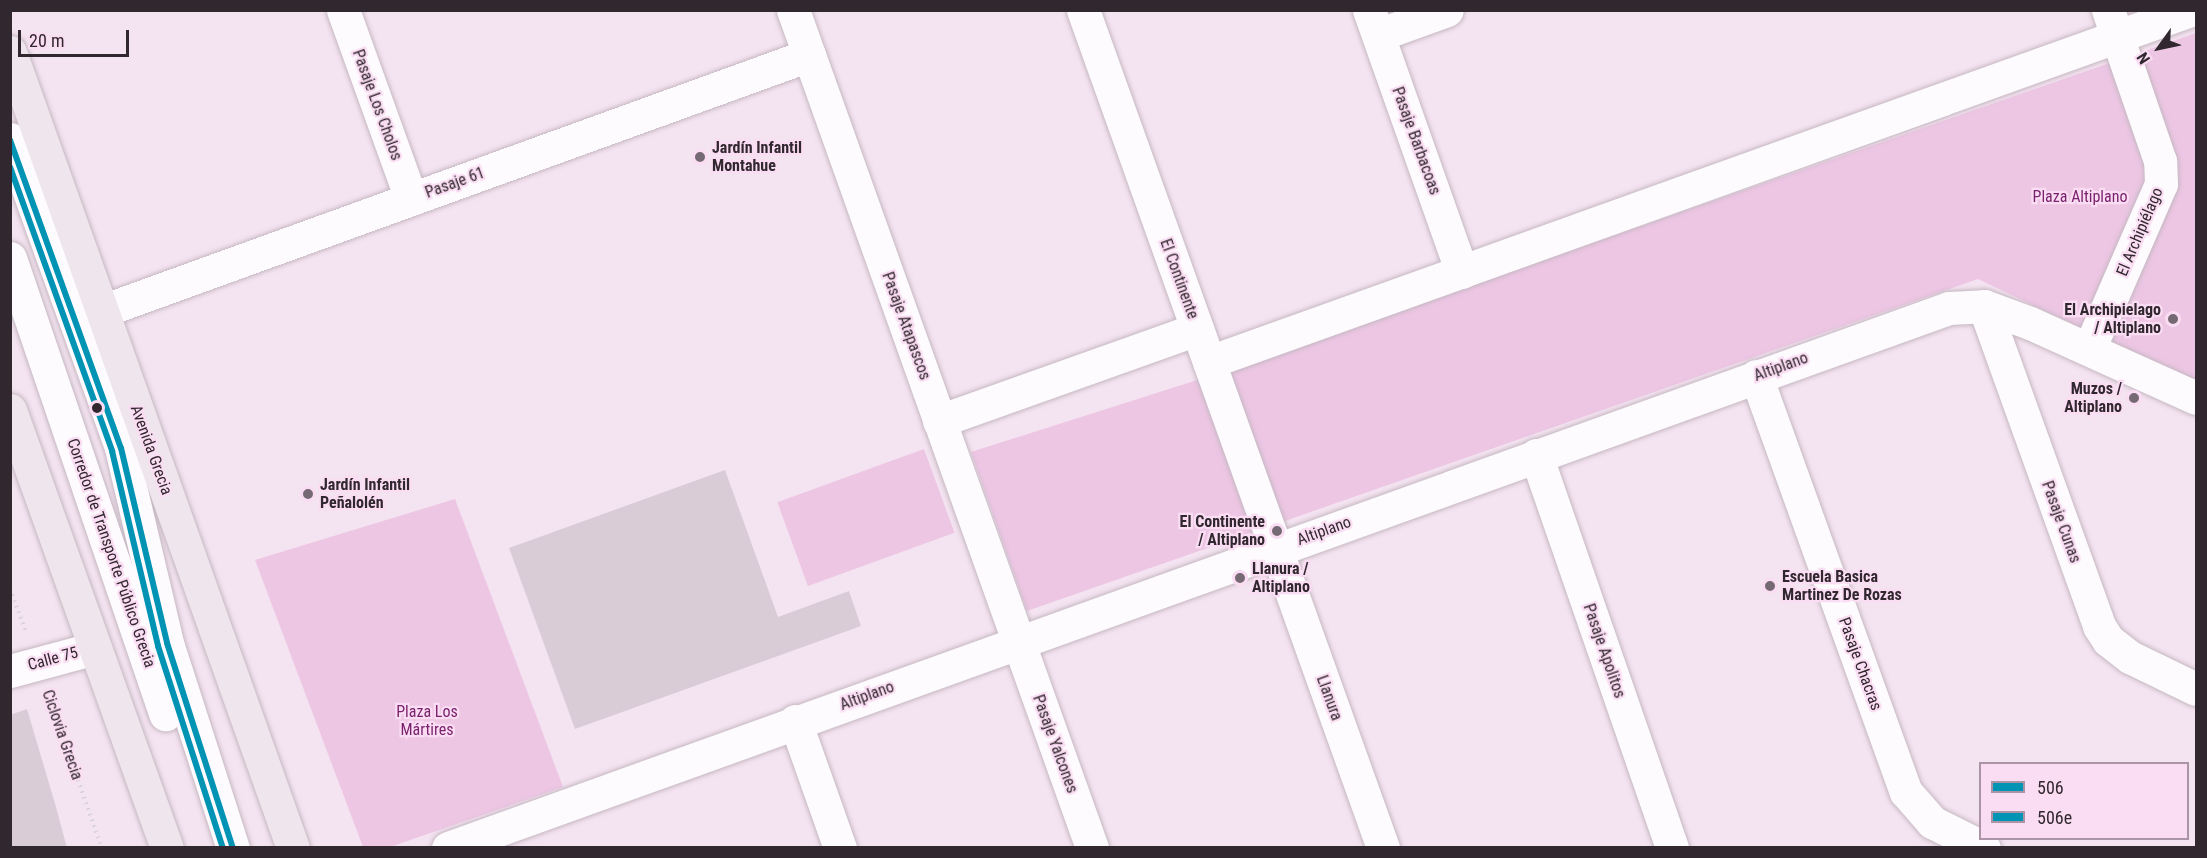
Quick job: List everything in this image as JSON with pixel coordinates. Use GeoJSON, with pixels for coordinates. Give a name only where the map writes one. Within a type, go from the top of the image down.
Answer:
{"type":"FeatureCollection","features":[{"type":"Feature","properties":{"kind":"main road","name":"Avenida Grecia"},"geometry":{"type":"LineString","coordinates":[[10,51],[293,848]]}},
{"type":"Feature","properties":{"kind":"main road"},"geometry":{"type":"LineString","coordinates":[[10,410],[167,848]]}},
{"type":"Feature","properties":{"kind":"street","name":"Pasaje Los Cholos"},"geometry":{"type":"LineString","coordinates":[[343,10],[411,199]]}},
{"type":"Feature","properties":{"kind":"street","name":"Pasaje Atapascos"},"geometry":{"type":"LineString","coordinates":[[793,10],[1018,641]]}},
{"type":"Feature","properties":{"kind":"street","name":"El Continente"},"geometry":{"type":"LineString","coordinates":[[1083,10],[1276,548]]}},
{"type":"Feature","properties":{"kind":"street"},"geometry":{"type":"LineString","coordinates":[[1373,23],[1448,10]]}},
{"type":"Feature","properties":{"kind":"street"},"geometry":{"type":"LineString","coordinates":[[1209,362],[1462,272],[2113,24],[2191,10]]}},
{"type":"Feature","properties":{"kind":"street","name":"Pasaje Barbacoas"},"geometry":{"type":"LineString","coordinates":[[1373,23],[1462,272]]}},
{"type":"Feature","properties":{"kind":"street","name":"El Archipiélago"},"geometry":{"type":"LineString","coordinates":[[2090,347],[2161,183],[2160,161],[2113,24]]}},
{"type":"Feature","properties":{"kind":"street","name":"Pasaje 61"},"geometry":{"type":"LineString","coordinates":[[102,311],[809,56]]}},
{"type":"Feature","properties":{"kind":"street","name":"Corredor de Transporte Público Grecia"},"geometry":{"type":"LineString","coordinates":[[10,139],[121,448],[170,654],[233,848]]}},
{"type":"Feature","properties":{"kind":"street","name":"Corredor de Transporte Público Grecia"},"geometry":{"type":"LineString","coordinates":[[10,258],[211,848]]}},
{"type":"Feature","properties":{"kind":"street","name":"Altiplano"},"geometry":{"type":"LineString","coordinates":[[448,848],[1933,312],[1984,306],[2090,347],[2196,398]]}},
{"type":"Feature","properties":{"kind":"street","name":"Pasaje Cunas"},"geometry":{"type":"LineString","coordinates":[[1984,306],[2099,626],[2124,654],[2196,688]]}},
{"type":"Feature","properties":{"kind":"street"},"geometry":{"type":"LineString","coordinates":[[939,421],[1197,329]]}},
{"type":"Feature","properties":{"kind":"street","name":"Pasaje Chacras"},"geometry":{"type":"LineString","coordinates":[[1756,376],[1906,792],[1932,822],[1984,848]]}},
{"type":"Feature","properties":{"kind":"street","name":"Pasaje Apolitos"},"geometry":{"type":"LineString","coordinates":[[1536,455],[1672,848]]}},
{"type":"Feature","properties":{"kind":"street","name":"Llanura"},"geometry":{"type":"LineString","coordinates":[[1276,548],[1383,848]]}},
{"type":"Feature","properties":{"kind":"street","name":"Pasaje Yalcones"},"geometry":{"type":"LineString","coordinates":[[1018,641],[1092,848]]}},
{"type":"Feature","properties":{"kind":"street","name":"Calle 75"},"geometry":{"type":"LineString","coordinates":[[24,667],[95,648]]}},
{"type":"Feature","properties":{"kind":"street"},"geometry":{"type":"LineString","coordinates":[[795,721],[840,848]]}},
{"type":"Feature","properties":{"kind":"path","name":"Ciclovia Grecia"},"geometry":{"type":"LineString","coordinates":[[10,589],[24,667],[102,848]]}},
{"type":"Feature","properties":{"kind":"green space","name":"Plaza Altiplano"},"geometry":{"type":"Polygon","coordinates":[[[2196,33],[2196,383],[1978,279],[1027,611],[971,452],[1213,375],[2196,33]]]}},
{"type":"Feature","properties":{"kind":"green space"},"geometry":{"type":"Polygon","coordinates":[[[924,449],[954,533],[808,586],[777,502],[924,449]]]}},
{"type":"Feature","properties":{"kind":"green space","name":"Plaza Los Mártires"},"geometry":{"type":"Polygon","coordinates":[[[455,499],[563,787],[390,847],[363,847],[255,560],[455,499]]]}},
{"type":"Feature","properties":{"kind":"building"},"geometry":{"type":"Polygon","coordinates":[[[725,470],[778,617],[849,591],[861,626],[575,729],[509,548],[725,470]]]}},
{"type":"Feature","properties":{"kind":"building"},"geometry":{"type":"Polygon","coordinates":[[[27,709],[67,848],[10,848],[10,715],[27,709]]]}},
{"type":"Feature","properties":{"kind":"transit line","name":"506"},"geometry":{"type":"LineString","coordinates":[[10,140],[121,448],[167,643],[233,848]]}},
{"type":"Feature","properties":{"kind":"transit line","name":"506e"},"geometry":{"type":"LineString","coordinates":[[10,167],[112,451],[158,646],[223,848]]}},
{"type":"Feature","properties":{"kind":"place","name":"Jardín Infantil Montahue"},"geometry":{"type":"Point","coordinates":[700,157]}},
{"type":"Feature","properties":{"kind":"place","name":"El Archipielago / Altiplano"},"geometry":{"type":"Point","coordinates":[2173,319]}},
{"type":"Feature","properties":{"kind":"place","name":"Muzos / Altiplano"},"geometry":{"type":"Point","coordinates":[2134,398]}},
{"type":"Feature","properties":{"kind":"place","name":"Jardín Infantil Peñalolén"},"geometry":{"type":"Point","coordinates":[308,494]}},
{"type":"Feature","properties":{"kind":"place","name":"El Continente / Altiplano"},"geometry":{"type":"Point","coordinates":[1277,531]}},
{"type":"Feature","properties":{"kind":"place","name":"Llanura / Altiplano"},"geometry":{"type":"Point","coordinates":[1240,578]}},
{"type":"Feature","properties":{"kind":"place","name":"Escuela Basica Martinez De Rozas"},"geometry":{"type":"Point","coordinates":[1770,586]}}]}
